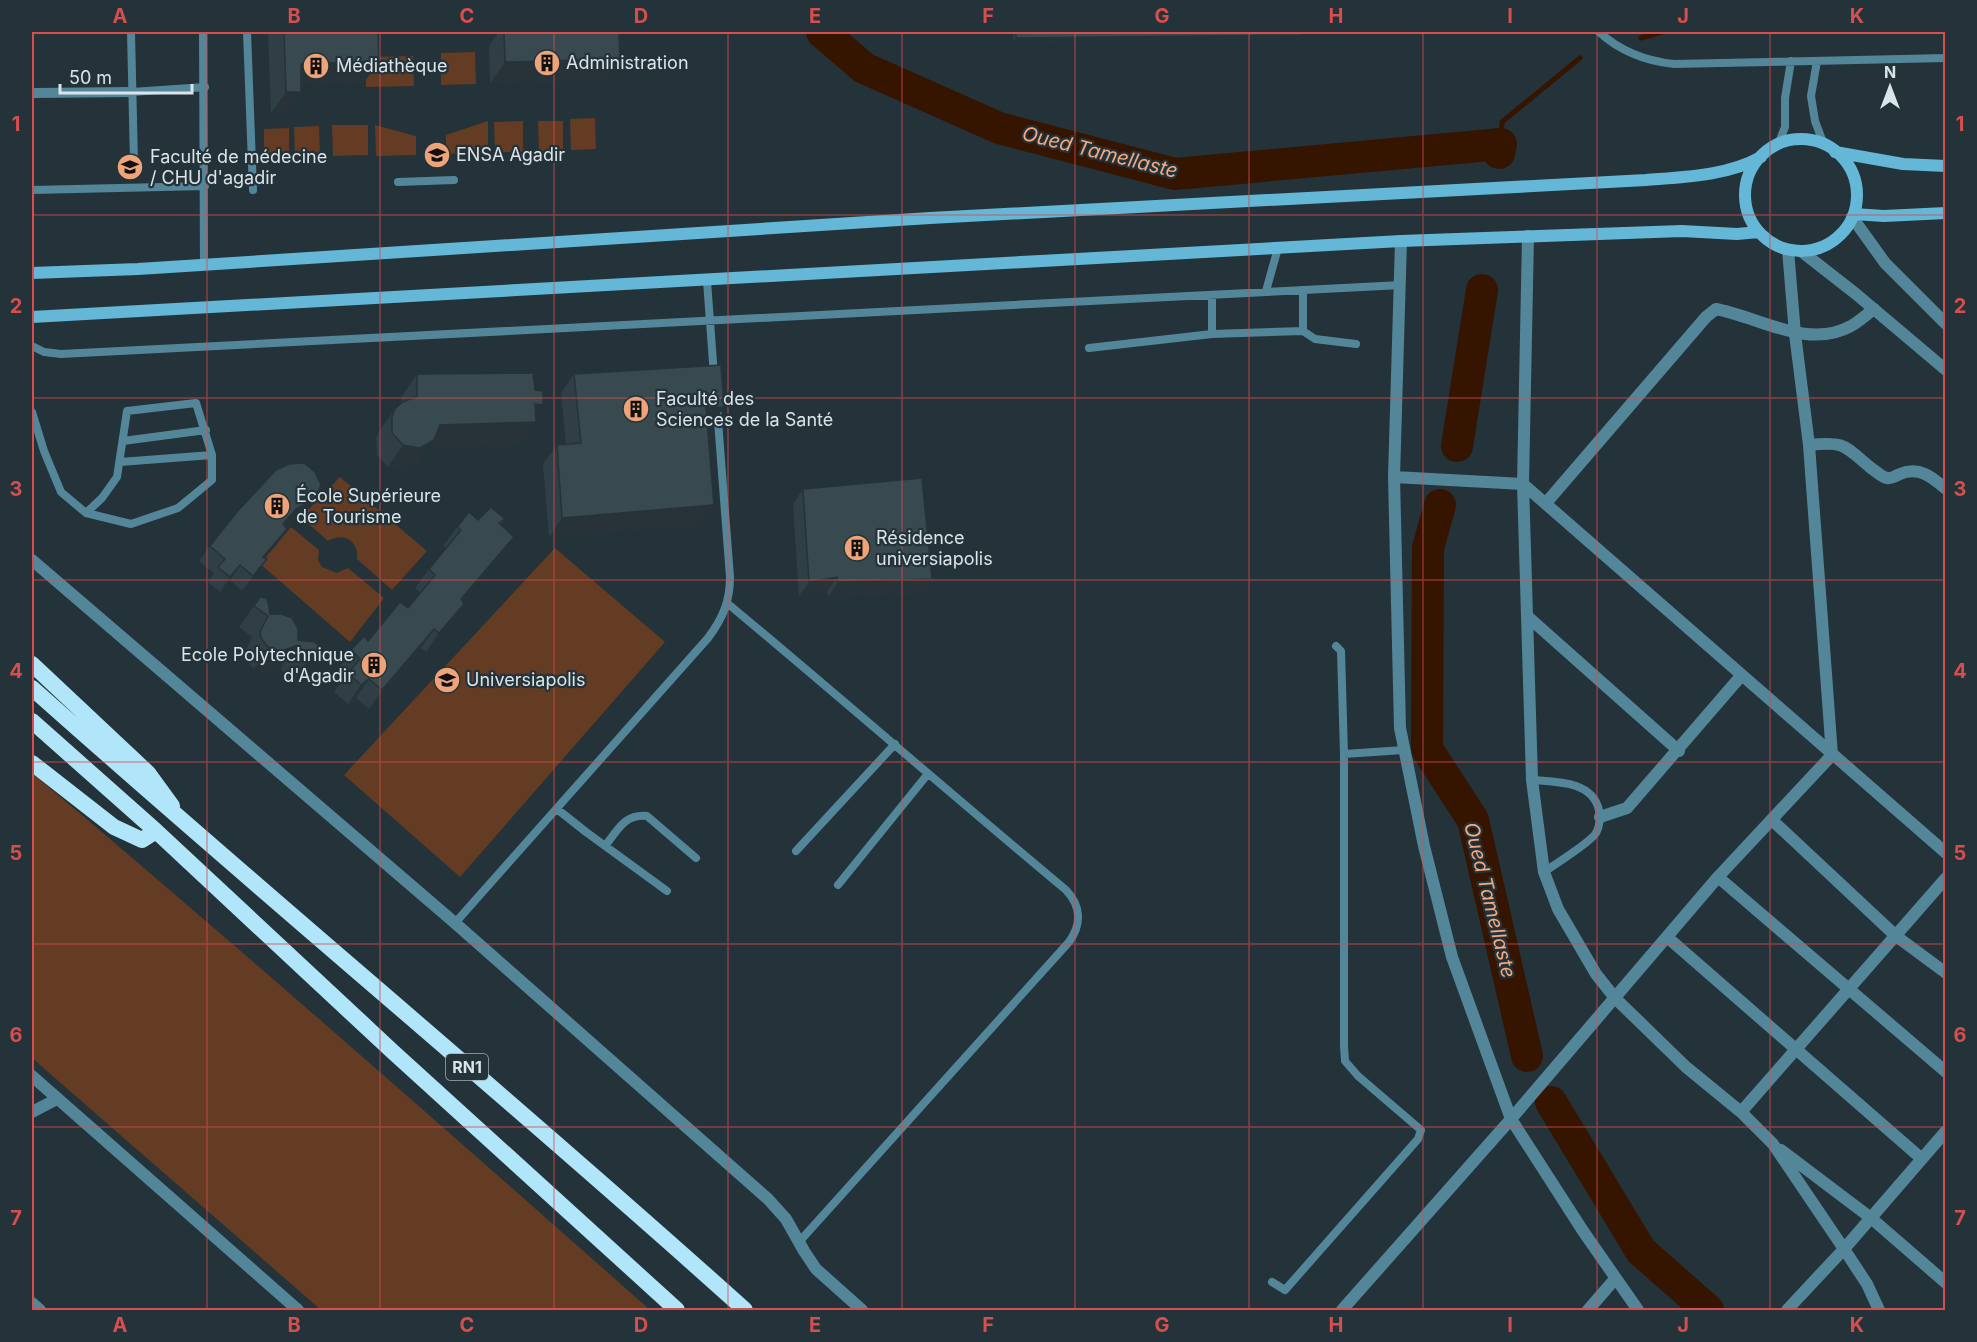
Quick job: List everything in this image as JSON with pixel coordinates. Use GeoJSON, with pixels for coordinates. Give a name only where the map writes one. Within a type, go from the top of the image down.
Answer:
{"type":"FeatureCollection","features":[{"type":"Feature","properties":{"kind":"highway"},"geometry":{"type":"LineString","coordinates":[[32,664],[148,773],[187,826]]}},
{"type":"Feature","properties":{"kind":"highway","name":"RN1"},"geometry":{"type":"LineString","coordinates":[[32,688],[187,826],[620,1197],[745,1311]]}},
{"type":"Feature","properties":{"kind":"highway","name":"RN1"},"geometry":{"type":"LineString","coordinates":[[32,722],[156,831],[392,1051],[677,1311]]}},
{"type":"Feature","properties":{"kind":"highway"},"geometry":{"type":"LineString","coordinates":[[32,763],[101,817],[127,834],[142,840],[156,831]]}},
{"type":"Feature","properties":{"kind":"main road"},"geometry":{"type":"LineString","coordinates":[[32,273],[930,218],[1646,180],[1744,166],[1778,145],[1801,140],[1824,145],[1835,152],[1852,173],[1857,201],[1853,216],[1844,231],[1832,242],[1817,249],[1795,251],[1769,242],[1751,221],[1746,208],[1747,180],[1752,168],[1761,157]]}},
{"type":"Feature","properties":{"kind":"main road"},"geometry":{"type":"LineString","coordinates":[[1835,152],[1903,164],[1946,166]]}},
{"type":"Feature","properties":{"kind":"main road"},"geometry":{"type":"LineString","coordinates":[[1853,216],[1946,213]]}},
{"type":"Feature","properties":{"kind":"main road"},"geometry":{"type":"LineString","coordinates":[[32,317],[1401,241],[1682,231],[1737,234],[1759,232]]}},
{"type":"Feature","properties":{"kind":"street"},"geometry":{"type":"LineString","coordinates":[[32,93],[132,92]]}},
{"type":"Feature","properties":{"kind":"street"},"geometry":{"type":"LineString","coordinates":[[1853,216],[1885,263],[1946,324]]}},
{"type":"Feature","properties":{"kind":"street"},"geometry":{"type":"LineString","coordinates":[[1528,236],[1523,484],[1532,780],[1544,872],[1558,909],[1596,974],[1615,998],[1686,1067],[1741,1112],[1773,1144],[1870,1218],[1946,1283]]}},
{"type":"Feature","properties":{"kind":"street"},"geometry":{"type":"LineString","coordinates":[[1401,241],[1394,477],[1400,728],[1424,846],[1452,957],[1511,1119],[1638,1311]]}},
{"type":"Feature","properties":{"kind":"street"},"geometry":{"type":"LineString","coordinates":[[1795,251],[1874,309],[1946,370]]}},
{"type":"Feature","properties":{"kind":"street"},"geometry":{"type":"LineString","coordinates":[[1342,1311],[1511,1119],[1718,877],[1832,755],[1809,445],[1795,334],[1795,251]]}},
{"type":"Feature","properties":{"kind":"street"},"geometry":{"type":"LineString","coordinates":[[1546,503],[1706,317],[1716,309],[1730,311],[1795,334],[1830,333],[1841,330],[1852,326],[1874,309]]}},
{"type":"Feature","properties":{"kind":"street"},"geometry":{"type":"LineString","coordinates":[[1809,445],[1828,443],[1843,445],[1881,476],[1892,478],[1902,473],[1912,472],[1927,474],[1946,489]]}},
{"type":"Feature","properties":{"kind":"street"},"geometry":{"type":"LineString","coordinates":[[1394,477],[1523,484],[1946,853]]}},
{"type":"Feature","properties":{"kind":"street"},"geometry":{"type":"LineString","coordinates":[[32,560],[455,923],[768,1198],[786,1219],[810,1261],[824,1277],[862,1311]]}},
{"type":"Feature","properties":{"kind":"street"},"geometry":{"type":"LineString","coordinates":[[1527,616],[1678,751]]}},
{"type":"Feature","properties":{"kind":"street"},"geometry":{"type":"LineString","coordinates":[[1600,817],[1627,808],[1742,676]]}},
{"type":"Feature","properties":{"kind":"street"},"geometry":{"type":"LineString","coordinates":[[1772,820],[1896,936],[1946,973]]}},
{"type":"Feature","properties":{"kind":"street"},"geometry":{"type":"LineString","coordinates":[[1718,877],[1946,1072]]}},
{"type":"Feature","properties":{"kind":"street"},"geometry":{"type":"LineString","coordinates":[[1741,1112],[1946,878]]}},
{"type":"Feature","properties":{"kind":"street"},"geometry":{"type":"LineString","coordinates":[[1666,937],[1922,1159]]}},
{"type":"Feature","properties":{"kind":"street"},"geometry":{"type":"LineString","coordinates":[[32,1076],[298,1311]]}},
{"type":"Feature","properties":{"kind":"street"},"geometry":{"type":"LineString","coordinates":[[32,1112],[57,1099]]}},
{"type":"Feature","properties":{"kind":"street"},"geometry":{"type":"LineString","coordinates":[[1787,1311],[1946,1131]]}},
{"type":"Feature","properties":{"kind":"street"},"geometry":{"type":"LineString","coordinates":[[1773,1144],[1867,1284],[1879,1311]]}},
{"type":"Feature","properties":{"kind":"street"},"geometry":{"type":"LineString","coordinates":[[1587,1311],[1615,1279]]}},
{"type":"Feature","properties":{"kind":"street"},"geometry":{"type":"LineString","coordinates":[[32,1303],[40,1311]]}},
{"type":"Feature","properties":{"kind":"lane"},"geometry":{"type":"LineString","coordinates":[[131,32],[134,163]]}},
{"type":"Feature","properties":{"kind":"lane"},"geometry":{"type":"LineString","coordinates":[[203,32],[204,264]]}},
{"type":"Feature","properties":{"kind":"lane"},"geometry":{"type":"LineString","coordinates":[[247,32],[253,190]]}},
{"type":"Feature","properties":{"kind":"lane"},"geometry":{"type":"LineString","coordinates":[[1599,32],[1619,47],[1647,59],[1674,64],[1946,58]]}},
{"type":"Feature","properties":{"kind":"lane"},"geometry":{"type":"LineString","coordinates":[[1778,145],[1785,127],[1785,98],[1791,61]]}},
{"type":"Feature","properties":{"kind":"lane"},"geometry":{"type":"LineString","coordinates":[[1817,61],[1811,96],[1815,121],[1824,145]]}},
{"type":"Feature","properties":{"kind":"lane"},"geometry":{"type":"LineString","coordinates":[[132,92],[205,87]]}},
{"type":"Feature","properties":{"kind":"lane"},"geometry":{"type":"LineString","coordinates":[[398,182],[454,180]]}},
{"type":"Feature","properties":{"kind":"lane"},"geometry":{"type":"LineString","coordinates":[[32,190],[205,186]]}},
{"type":"Feature","properties":{"kind":"lane"},"geometry":{"type":"LineString","coordinates":[[1266,291],[1278,248]]}},
{"type":"Feature","properties":{"kind":"lane"},"geometry":{"type":"LineString","coordinates":[[707,281],[716,391]]}},
{"type":"Feature","properties":{"kind":"lane"},"geometry":{"type":"LineString","coordinates":[[32,346],[44,352],[62,354],[1401,285]]}},
{"type":"Feature","properties":{"kind":"lane"},"geometry":{"type":"LineString","coordinates":[[1303,290],[1303,331]]}},
{"type":"Feature","properties":{"kind":"lane"},"geometry":{"type":"LineString","coordinates":[[1212,295],[1212,334]]}},
{"type":"Feature","properties":{"kind":"lane"},"geometry":{"type":"LineString","coordinates":[[1089,348],[1212,334],[1303,331],[1315,339],[1356,344]]}},
{"type":"Feature","properties":{"kind":"lane"},"geometry":{"type":"LineString","coordinates":[[455,923],[708,638],[723,615],[728,603],[729,576],[716,402]]}},
{"type":"Feature","properties":{"kind":"lane"},"geometry":{"type":"LineString","coordinates":[[32,412],[44,451],[61,492],[86,513],[132,525],[178,508],[212,480],[212,455],[196,403],[127,411],[117,477],[102,498],[86,513]]}},
{"type":"Feature","properties":{"kind":"lane"},"geometry":{"type":"LineString","coordinates":[[123,441],[206,430]]}},
{"type":"Feature","properties":{"kind":"lane"},"geometry":{"type":"LineString","coordinates":[[120,462],[212,455]]}},
{"type":"Feature","properties":{"kind":"lane"},"geometry":{"type":"LineString","coordinates":[[728,603],[895,744],[927,775],[1066,890],[1077,906],[1078,925],[1061,951],[799,1242]]}},
{"type":"Feature","properties":{"kind":"lane"},"geometry":{"type":"LineString","coordinates":[[1272,1282],[1285,1290],[1418,1140],[1421,1130],[1358,1076],[1345,1061],[1344,754],[1341,651],[1336,646]]}},
{"type":"Feature","properties":{"kind":"lane"},"geometry":{"type":"LineString","coordinates":[[796,851],[895,744]]}},
{"type":"Feature","properties":{"kind":"lane"},"geometry":{"type":"LineString","coordinates":[[1344,754],[1404,750]]}},
{"type":"Feature","properties":{"kind":"lane"},"geometry":{"type":"LineString","coordinates":[[837,885],[927,775]]}},
{"type":"Feature","properties":{"kind":"lane"},"geometry":{"type":"LineString","coordinates":[[1532,780],[1567,783],[1584,789],[1596,801],[1600,817],[1596,833],[1544,872]]}},
{"type":"Feature","properties":{"kind":"lane"},"geometry":{"type":"LineString","coordinates":[[557,809],[667,891]]}},
{"type":"Feature","properties":{"kind":"lane"},"geometry":{"type":"LineString","coordinates":[[605,846],[628,818],[637,815],[647,816],[696,858]]}},
{"type":"Feature","properties":{"kind":"shaded area"},"geometry":{"type":"Polygon","coordinates":[[[475,52],[476,84],[441,85],[441,53],[475,52]]]}},
{"type":"Feature","properties":{"kind":"shaded area"},"geometry":{"type":"Polygon","coordinates":[[[413,56],[414,86],[366,87],[365,57],[413,56]]]}},
{"type":"Feature","properties":{"kind":"shaded area"},"geometry":{"type":"Polygon","coordinates":[[[595,118],[596,149],[571,150],[570,119],[595,118]]]}},
{"type":"Feature","properties":{"kind":"shaded area"},"geometry":{"type":"Polygon","coordinates":[[[488,121],[488,152],[446,154],[446,135],[488,121]]]}},
{"type":"Feature","properties":{"kind":"shaded area"},"geometry":{"type":"Polygon","coordinates":[[[523,121],[523,152],[495,152],[494,122],[523,121]]]}},
{"type":"Feature","properties":{"kind":"shaded area"},"geometry":{"type":"Polygon","coordinates":[[[538,121],[563,121],[563,151],[539,152],[538,121]]]}},
{"type":"Feature","properties":{"kind":"shaded area"},"geometry":{"type":"Polygon","coordinates":[[[332,125],[368,125],[368,155],[333,156],[332,125]]]}},
{"type":"Feature","properties":{"kind":"shaded area"},"geometry":{"type":"Polygon","coordinates":[[[375,125],[416,136],[416,155],[376,156],[375,125]]]}},
{"type":"Feature","properties":{"kind":"shaded area"},"geometry":{"type":"Polygon","coordinates":[[[319,126],[320,157],[295,157],[294,127],[319,126]]]}},
{"type":"Feature","properties":{"kind":"shaded area"},"geometry":{"type":"Polygon","coordinates":[[[289,128],[289,159],[264,159],[264,129],[289,128]]]}},
{"type":"Feature","properties":{"kind":"shaded area"},"geometry":{"type":"Polygon","coordinates":[[[340,477],[427,551],[392,590],[357,559],[353,543],[339,537],[328,541],[301,517],[340,477]]]}},
{"type":"Feature","properties":{"kind":"shaded area"},"geometry":{"type":"Polygon","coordinates":[[[291,527],[319,550],[318,560],[322,567],[337,573],[348,568],[384,598],[350,642],[258,562],[261,562],[291,527]]]}},
{"type":"Feature","properties":{"kind":"shaded area"},"geometry":{"type":"Polygon","coordinates":[[[555,548],[665,642],[460,877],[344,775],[555,548]]]}},
{"type":"Feature","properties":{"kind":"shaded area"},"geometry":{"type":"Polygon","coordinates":[[[32,773],[343,1040],[650,1310],[321,1310],[32,1058],[32,773]]]}},
{"type":"Feature","properties":{"kind":"building"},"geometry":{"type":"Polygon","coordinates":[[[284,32],[378,32],[379,61],[301,64],[301,92],[286,92],[284,32]]]}},
{"type":"Feature","properties":{"kind":"building"},"geometry":{"type":"Polygon","coordinates":[[[504,32],[619,32],[620,59],[505,62],[504,32]]]}},
{"type":"Feature","properties":{"kind":"building"},"geometry":{"type":"Polygon","coordinates":[[[1016,32],[1300,32],[1301,35],[1016,38],[1016,32]]]}},
{"type":"Feature","properties":{"kind":"building"},"geometry":{"type":"Polygon","coordinates":[[[721,365],[724,407],[706,408],[714,505],[562,518],[557,445],[581,443],[574,374],[721,365]]]}},
{"type":"Feature","properties":{"kind":"building"},"geometry":{"type":"Polygon","coordinates":[[[533,373],[535,390],[543,391],[543,405],[535,404],[536,422],[440,425],[434,440],[420,448],[403,445],[392,433],[392,417],[395,409],[401,403],[417,396],[417,374],[533,373]]]}},
{"type":"Feature","properties":{"kind":"building"},"geometry":{"type":"Polygon","coordinates":[[[304,463],[315,472],[321,485],[314,500],[297,508],[283,524],[287,529],[263,557],[267,559],[253,576],[240,565],[230,577],[218,567],[225,559],[210,546],[236,513],[276,470],[289,464],[304,463]]]}},
{"type":"Feature","properties":{"kind":"building","name":"Résidence universiapolis"},"geometry":{"type":"Polygon","coordinates":[[[922,478],[932,579],[838,582],[837,577],[809,582],[803,489],[922,478]]]}},
{"type":"Feature","properties":{"kind":"building"},"geometry":{"type":"Polygon","coordinates":[[[491,507],[505,519],[499,523],[514,537],[461,599],[464,604],[439,633],[434,629],[382,690],[369,679],[361,685],[348,673],[360,659],[351,650],[364,636],[368,641],[400,602],[408,608],[435,575],[429,569],[461,530],[457,527],[469,512],[478,520],[491,507]]]}},
{"type":"Feature","properties":{"kind":"building"},"geometry":{"type":"Polygon","coordinates":[[[260,597],[266,598],[270,614],[281,614],[292,618],[298,629],[298,640],[315,642],[320,647],[321,653],[314,661],[307,662],[301,658],[296,646],[281,651],[269,648],[261,638],[260,632],[268,616],[254,606],[260,597]]]}},
{"type":"Feature","properties":{"kind":"waterway","name":"Oued Tamellaste"},"geometry":{"type":"LineString","coordinates":[[822,32],[864,68],[999,128],[1175,174],[1501,144],[1499,153]]}},
{"type":"Feature","properties":{"kind":"waterway"},"geometry":{"type":"LineString","coordinates":[[1641,38],[1662,32]]}},
{"type":"Feature","properties":{"kind":"waterway"},"geometry":{"type":"LineString","coordinates":[[1501,144],[1502,122],[1580,58]]}},
{"type":"Feature","properties":{"kind":"waterway","name":"Oued Tamellaste"},"geometry":{"type":"LineString","coordinates":[[1457,446],[1482,290]]}},
{"type":"Feature","properties":{"kind":"waterway","name":"Oued Tamellaste"},"geometry":{"type":"LineString","coordinates":[[1440,505],[1428,548],[1427,749],[1473,820],[1527,1056]]}},
{"type":"Feature","properties":{"kind":"waterway","name":"Oued Tamellaste"},"geometry":{"type":"LineString","coordinates":[[1551,1102],[1641,1251],[1708,1310]]}},
{"type":"Feature","properties":{"kind":"place","name":"Administration"},"geometry":{"type":"Point","coordinates":[547,63]}},
{"type":"Feature","properties":{"kind":"place","name":"Médiathèque"},"geometry":{"type":"Point","coordinates":[316,66]}},
{"type":"Feature","properties":{"kind":"place","name":"ENSA Agadir"},"geometry":{"type":"Point","coordinates":[437,155]}},
{"type":"Feature","properties":{"kind":"place","name":"Faculté de médecine / CHU d'agadir"},"geometry":{"type":"Point","coordinates":[130,167]}},
{"type":"Feature","properties":{"kind":"place","name":"Faculté des Sciences de la Santé"},"geometry":{"type":"Point","coordinates":[636,409]}},
{"type":"Feature","properties":{"kind":"place","name":"École Supérieure de Tourisme"},"geometry":{"type":"Point","coordinates":[277,506]}},
{"type":"Feature","properties":{"kind":"place","name":"Résidence universiapolis"},"geometry":{"type":"Point","coordinates":[857,548]}},
{"type":"Feature","properties":{"kind":"place","name":"Ecole Polytechnique d'Agadir"},"geometry":{"type":"Point","coordinates":[374,665]}},
{"type":"Feature","properties":{"kind":"place","name":"Universiapolis"},"geometry":{"type":"Point","coordinates":[447,680]}}]}
